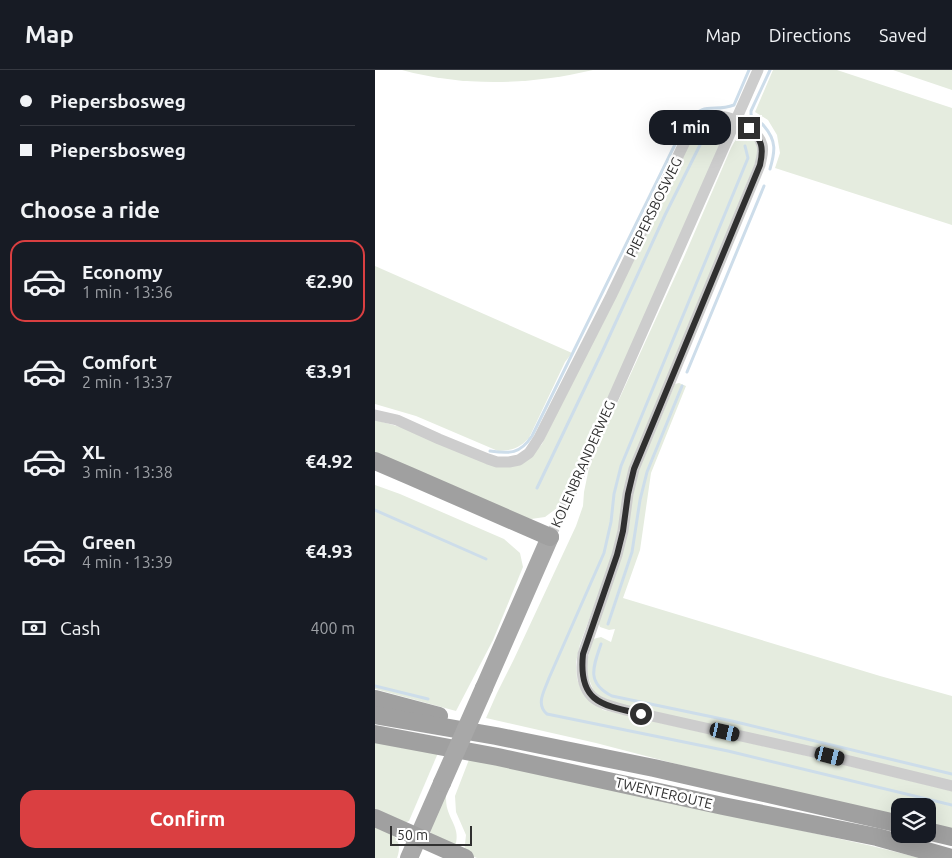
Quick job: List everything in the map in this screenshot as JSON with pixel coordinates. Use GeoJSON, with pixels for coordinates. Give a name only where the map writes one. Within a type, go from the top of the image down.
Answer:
{"type":"FeatureCollection","features":[{"type":"Feature","properties":{"kind":"highway"},"geometry":{"type":"LineString","coordinates":[[375,462],[410,476],[548,543]]}},
{"type":"Feature","properties":{"kind":"highway"},"geometry":{"type":"LineString","coordinates":[[375,474],[548,543]]}},
{"type":"Feature","properties":{"kind":"highway"},"geometry":{"type":"LineString","coordinates":[[375,699],[430,713],[496,736]]}},
{"type":"Feature","properties":{"kind":"highway","name":"TWENTEROUTE"},"geometry":{"type":"LineString","coordinates":[[375,715],[496,736],[654,768],[891,822]]}},
{"type":"Feature","properties":{"kind":"highway","name":"TWENTEROUTE"},"geometry":{"type":"LineString","coordinates":[[375,734],[498,757],[877,838],[952,858]]}},
{"type":"Feature","properties":{"kind":"highway"},"geometry":{"type":"LineString","coordinates":[[375,818],[465,858]]}},
{"type":"Feature","properties":{"kind":"highway"},"geometry":{"type":"LineString","coordinates":[[936,833],[952,837]]}},
{"type":"Feature","properties":{"kind":"main road","name":"KOLENBRANDERWEG"},"geometry":{"type":"LineString","coordinates":[[409,858],[548,543]]}},
{"type":"Feature","properties":{"kind":"street","name":"KOLENBRANDERWEG"},"geometry":{"type":"LineString","coordinates":[[548,543],[758,70]]}},
{"type":"Feature","properties":{"kind":"street","name":"PIEPERSBOSWEG"},"geometry":{"type":"LineString","coordinates":[[375,415],[397,420],[497,462],[519,460],[529,453],[539,438],[611,296],[691,128],[706,117],[718,116],[736,120],[757,136],[762,146],[760,165],[634,469],[617,555],[583,654],[581,669],[585,686],[594,699],[609,706],[813,752],[952,786]]}},
{"type":"Feature","properties":{"kind":"shaded area"},"geometry":{"type":"Polygon","coordinates":[[[402,70],[593,70],[545,79],[497,82],[449,79],[402,70]]]}},
{"type":"Feature","properties":{"kind":"shaded area"},"geometry":{"type":"Polygon","coordinates":[[[773,70],[837,70],[952,108],[952,225],[775,168],[780,153],[777,135],[768,120],[755,112],[773,70]]]}},
{"type":"Feature","properties":{"kind":"shaded area"},"geometry":{"type":"Polygon","coordinates":[[[893,70],[952,70],[952,90],[893,70]]]}},
{"type":"Feature","properties":{"kind":"shaded area"},"geometry":{"type":"Polygon","coordinates":[[[716,120],[721,122],[723,131],[714,158],[593,433],[557,508],[545,517],[531,519],[515,514],[375,453],[375,420],[404,428],[490,464],[532,455],[542,444],[693,135],[702,123],[716,120]]]}},
{"type":"Feature","properties":{"kind":"shaded area"},"geometry":{"type":"Polygon","coordinates":[[[748,135],[754,137],[759,146],[758,156],[631,467],[614,552],[580,644],[576,662],[577,679],[582,692],[603,710],[808,756],[952,791],[952,829],[936,825],[936,798],[891,798],[891,814],[486,718],[576,526],[583,506],[590,463],[684,257],[731,148],[737,138],[748,135]]]}},
{"type":"Feature","properties":{"kind":"shaded area"},"geometry":{"type":"Polygon","coordinates":[[[375,266],[572,353],[565,362],[529,438],[525,442],[515,448],[498,451],[416,416],[375,404],[375,266]]]}},
{"type":"Feature","properties":{"kind":"shaded area"},"geometry":{"type":"Polygon","coordinates":[[[679,383],[686,386],[651,473],[640,550],[623,598],[952,696],[952,784],[622,706],[595,694],[586,672],[587,661],[593,639],[601,637],[611,642],[615,629],[609,630],[600,627],[598,621],[635,479],[675,384],[679,383]]]}},
{"type":"Feature","properties":{"kind":"shaded area"},"geometry":{"type":"Polygon","coordinates":[[[375,485],[504,539],[520,553],[523,567],[493,640],[456,711],[375,689],[375,485]]]}},
{"type":"Feature","properties":{"kind":"shaded area"},"geometry":{"type":"Polygon","coordinates":[[[375,740],[438,753],[409,821],[404,823],[375,812],[375,740]]]}},
{"type":"Feature","properties":{"kind":"shaded area"},"geometry":{"type":"Polygon","coordinates":[[[470,757],[920,858],[477,858],[464,853],[466,835],[456,812],[455,796],[470,757]]]}},
{"type":"Feature","properties":{"kind":"shaded area"},"geometry":{"type":"Polygon","coordinates":[[[446,794],[447,809],[457,837],[455,847],[431,834],[430,831],[446,794]]]}},
{"type":"Feature","properties":{"kind":"shaded area"},"geometry":{"type":"Polygon","coordinates":[[[375,821],[397,840],[399,851],[397,858],[375,858],[375,821]]]}},
{"type":"Feature","properties":{"kind":"waterway"},"geometry":{"type":"LineString","coordinates":[[490,451],[514,451],[528,442],[686,122],[693,115],[704,109],[734,105],[749,70]]}},
{"type":"Feature","properties":{"kind":"waterway"},"geometry":{"type":"LineString","coordinates":[[770,70],[751,111],[751,115],[764,126],[773,142],[774,152],[770,169]]}},
{"type":"Feature","properties":{"kind":"waterway"},"geometry":{"type":"LineString","coordinates":[[537,488],[665,215],[706,133]]}},
{"type":"Feature","properties":{"kind":"waterway"},"geometry":{"type":"LineString","coordinates":[[745,146],[748,158],[621,466],[614,494],[611,522],[604,553],[549,678],[541,701],[543,710],[547,714],[728,751],[952,805]]}},
{"type":"Feature","properties":{"kind":"waterway"},"geometry":{"type":"LineString","coordinates":[[687,372],[764,186]]}},
{"type":"Feature","properties":{"kind":"waterway"},"geometry":{"type":"LineString","coordinates":[[608,624],[632,552],[640,500],[647,472],[682,386]]}},
{"type":"Feature","properties":{"kind":"waterway"},"geometry":{"type":"LineString","coordinates":[[375,510],[486,559]]}},
{"type":"Feature","properties":{"kind":"waterway"},"geometry":{"type":"LineString","coordinates":[[601,644],[594,667],[595,680],[598,686],[612,696],[732,721],[952,774]]}},
{"type":"Feature","properties":{"kind":"waterway"},"geometry":{"type":"LineString","coordinates":[[375,686],[428,699]]}},
{"type":"Feature","properties":{"kind":"route"},"geometry":{"type":"LineString","coordinates":[[641,714],[609,706],[594,699],[585,686],[581,669],[583,654],[617,555],[634,469],[760,165],[762,146],[757,136],[749,128]]}}]}
